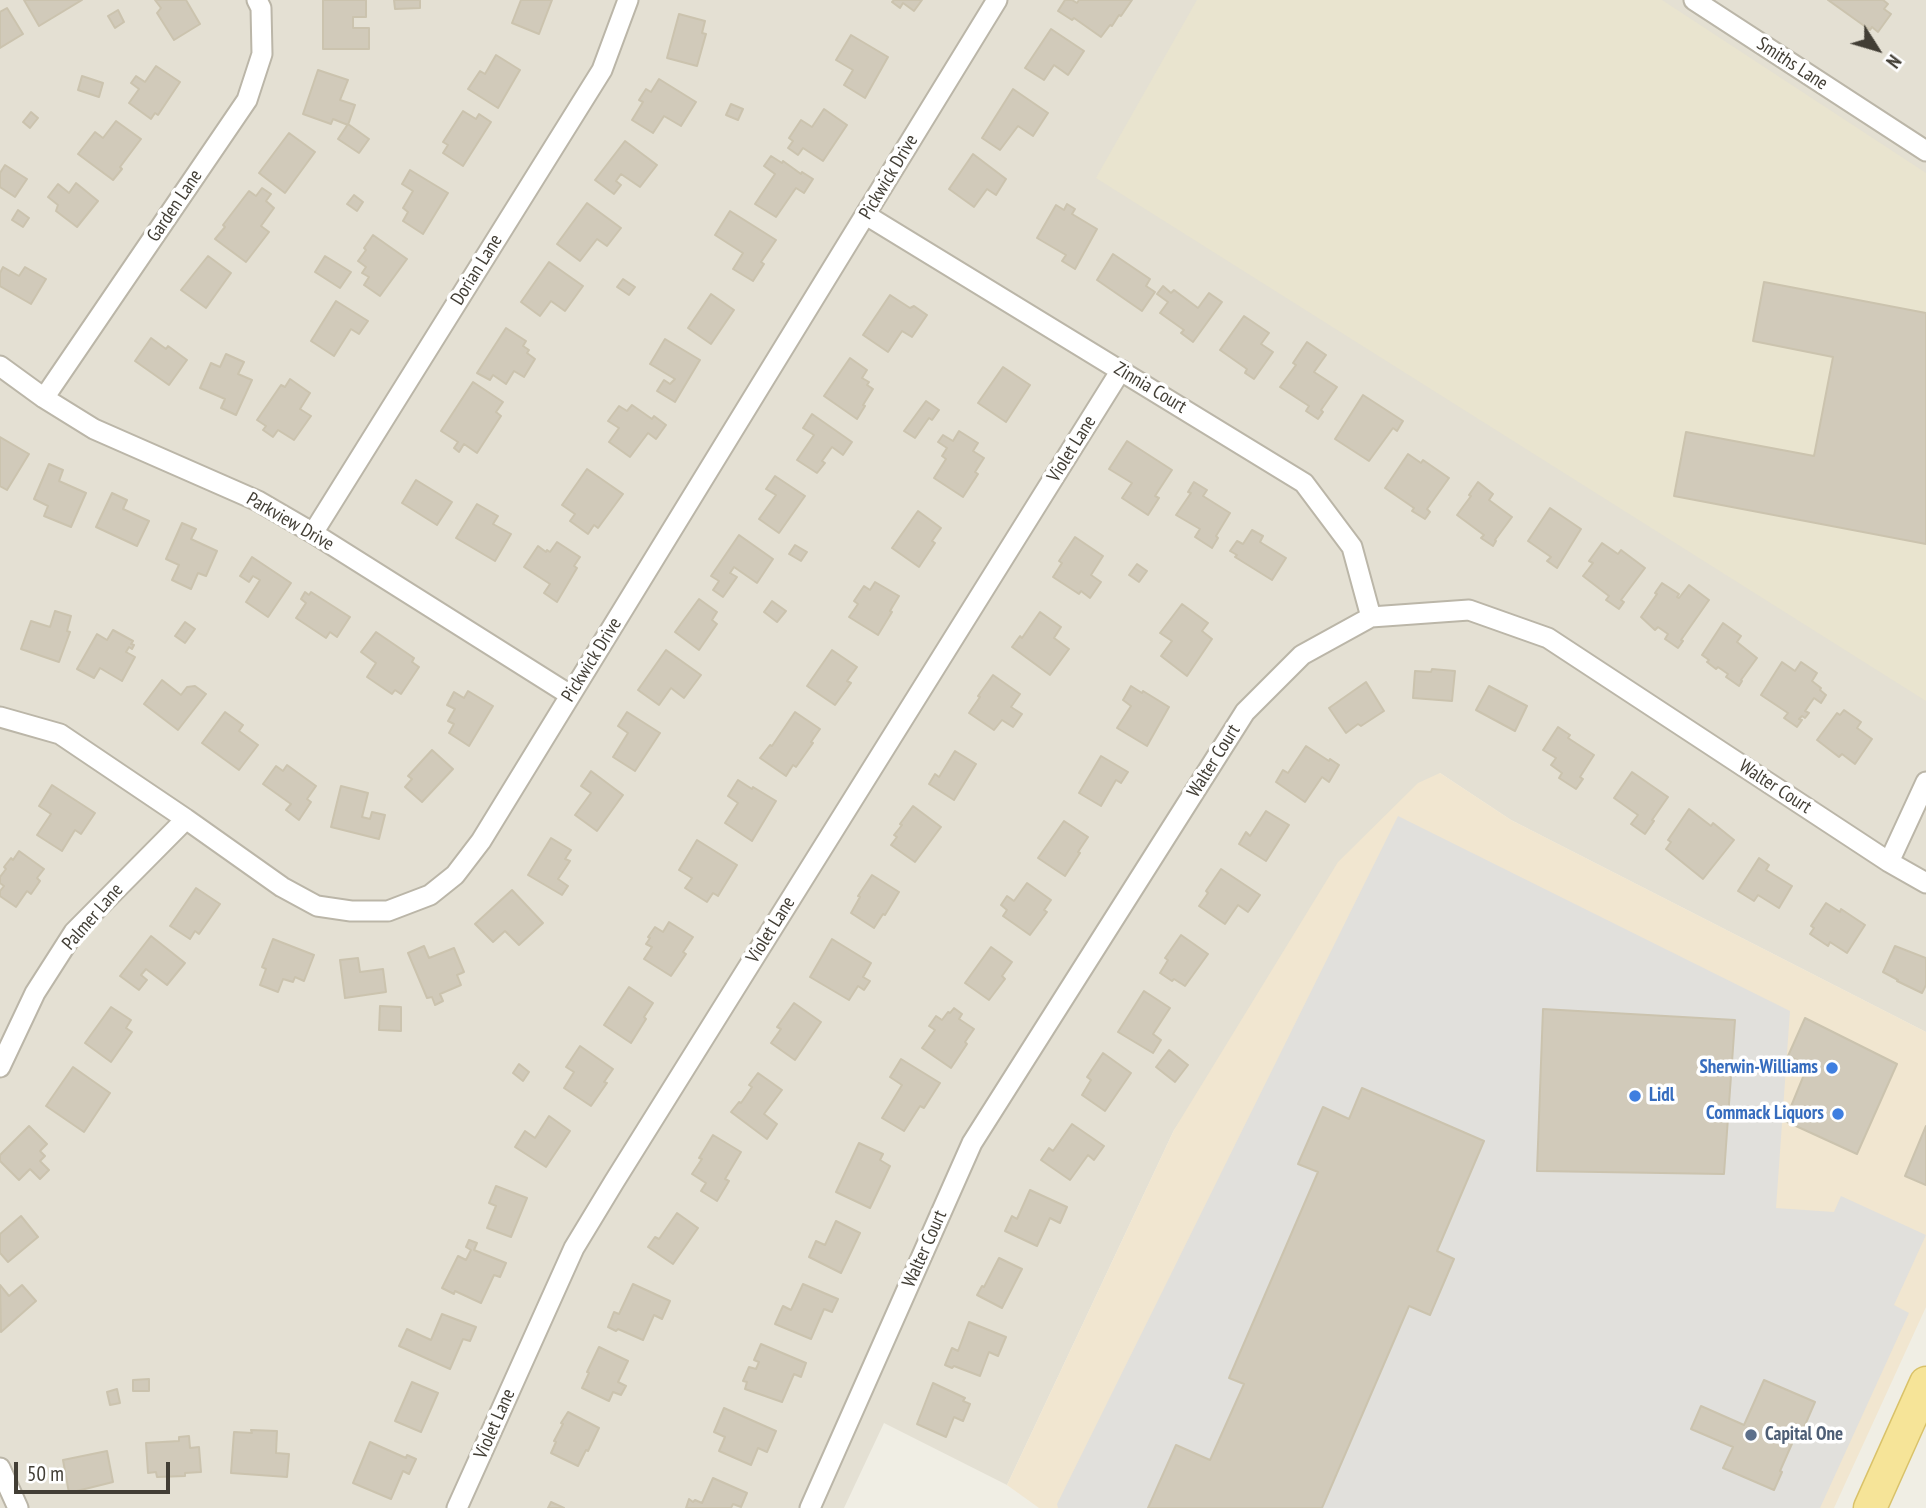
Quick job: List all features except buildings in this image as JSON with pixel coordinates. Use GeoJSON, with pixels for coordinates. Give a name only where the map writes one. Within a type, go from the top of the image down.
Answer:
{"type":"FeatureCollection","features":[{"type":"Feature","properties":{"kind":"main road"},"geometry":{"type":"LineString","coordinates":[[1870,1508],[1926,1383]]}},
{"type":"Feature","properties":{"kind":"street","name":"Garden Lane"},"geometry":{"type":"LineString","coordinates":[[44,398],[247,100],[262,54],[261,8],[257,0]]}},
{"type":"Feature","properties":{"kind":"street","name":"Dorian Lane"},"geometry":{"type":"LineString","coordinates":[[313,533],[602,70],[628,0]]}},
{"type":"Feature","properties":{"kind":"street","name":"Pickwick Drive"},"geometry":{"type":"LineString","coordinates":[[0,717],[60,734],[282,887],[317,906],[351,911],[388,911],[430,895],[455,875],[481,841],[997,0]]}},
{"type":"Feature","properties":{"kind":"street","name":"Smiths Lane"},"geometry":{"type":"LineString","coordinates":[[1694,0],[1926,151]]}},
{"type":"Feature","properties":{"kind":"street","name":"Zinnia Court"},"geometry":{"type":"LineString","coordinates":[[866,215],[1304,482],[1352,547],[1371,617]]}},
{"type":"Feature","properties":{"kind":"street","name":"Parkview Drive"},"geometry":{"type":"LineString","coordinates":[[0,366],[94,429],[258,501],[570,695]]}},
{"type":"Feature","properties":{"kind":"street","name":"Violet Lane"},"geometry":{"type":"LineString","coordinates":[[457,1508],[574,1248],[1121,370]]}},
{"type":"Feature","properties":{"kind":"street","name":"Walter Court"},"geometry":{"type":"LineString","coordinates":[[810,1508],[972,1143],[1245,712],[1302,655],[1371,617],[1469,610],[1548,638],[1889,862],[1926,883]]}},
{"type":"Feature","properties":{"kind":"street"},"geometry":{"type":"LineString","coordinates":[[1889,862],[1926,782]]}},
{"type":"Feature","properties":{"kind":"street","name":"Palmer Lane"},"geometry":{"type":"LineString","coordinates":[[0,1067],[35,993],[74,933],[186,819]]}},
{"type":"Feature","properties":{"kind":"street"},"geometry":{"type":"LineString","coordinates":[[0,1468],[18,1508]]}},
{"type":"Feature","properties":{"kind":"shaded area"},"geometry":{"type":"Polygon","coordinates":[[[0,0],[1926,0],[1926,1032],[1511,820],[1440,773],[1174,1130],[1007,1485],[884,1423],[844,1508],[0,1508],[0,0]]]}},
{"type":"Feature","properties":{"kind":"shaded area"},"geometry":{"type":"Polygon","coordinates":[[[1197,0],[1662,0],[1926,173],[1926,701],[1096,178],[1197,0]]]}},
{"type":"Feature","properties":{"kind":"shaded area"},"geometry":{"type":"Polygon","coordinates":[[[1440,773],[1511,820],[1926,1032],[1926,1307],[1834,1508],[1039,1508],[1007,1485],[1174,1130],[1338,862],[1418,783],[1440,773]]]}},
{"type":"Feature","properties":{"kind":"shaded area"},"geometry":{"type":"Polygon","coordinates":[[[1398,816],[1790,1011],[1776,1208],[1834,1212],[1841,1196],[1926,1235],[1894,1305],[1909,1313],[1820,1508],[1058,1508],[1057,1504],[1398,816]]]}},
{"type":"Feature","properties":{"kind":"place","name":"Sherwin-Williams"},"geometry":{"type":"Point","coordinates":[1832,1068]}},
{"type":"Feature","properties":{"kind":"place","name":"Lidl"},"geometry":{"type":"Point","coordinates":[1635,1096]}},
{"type":"Feature","properties":{"kind":"place","name":"Commack Liquors"},"geometry":{"type":"Point","coordinates":[1838,1114]}},
{"type":"Feature","properties":{"kind":"place","name":"Capital One"},"geometry":{"type":"Point","coordinates":[1751,1435]}}]}
